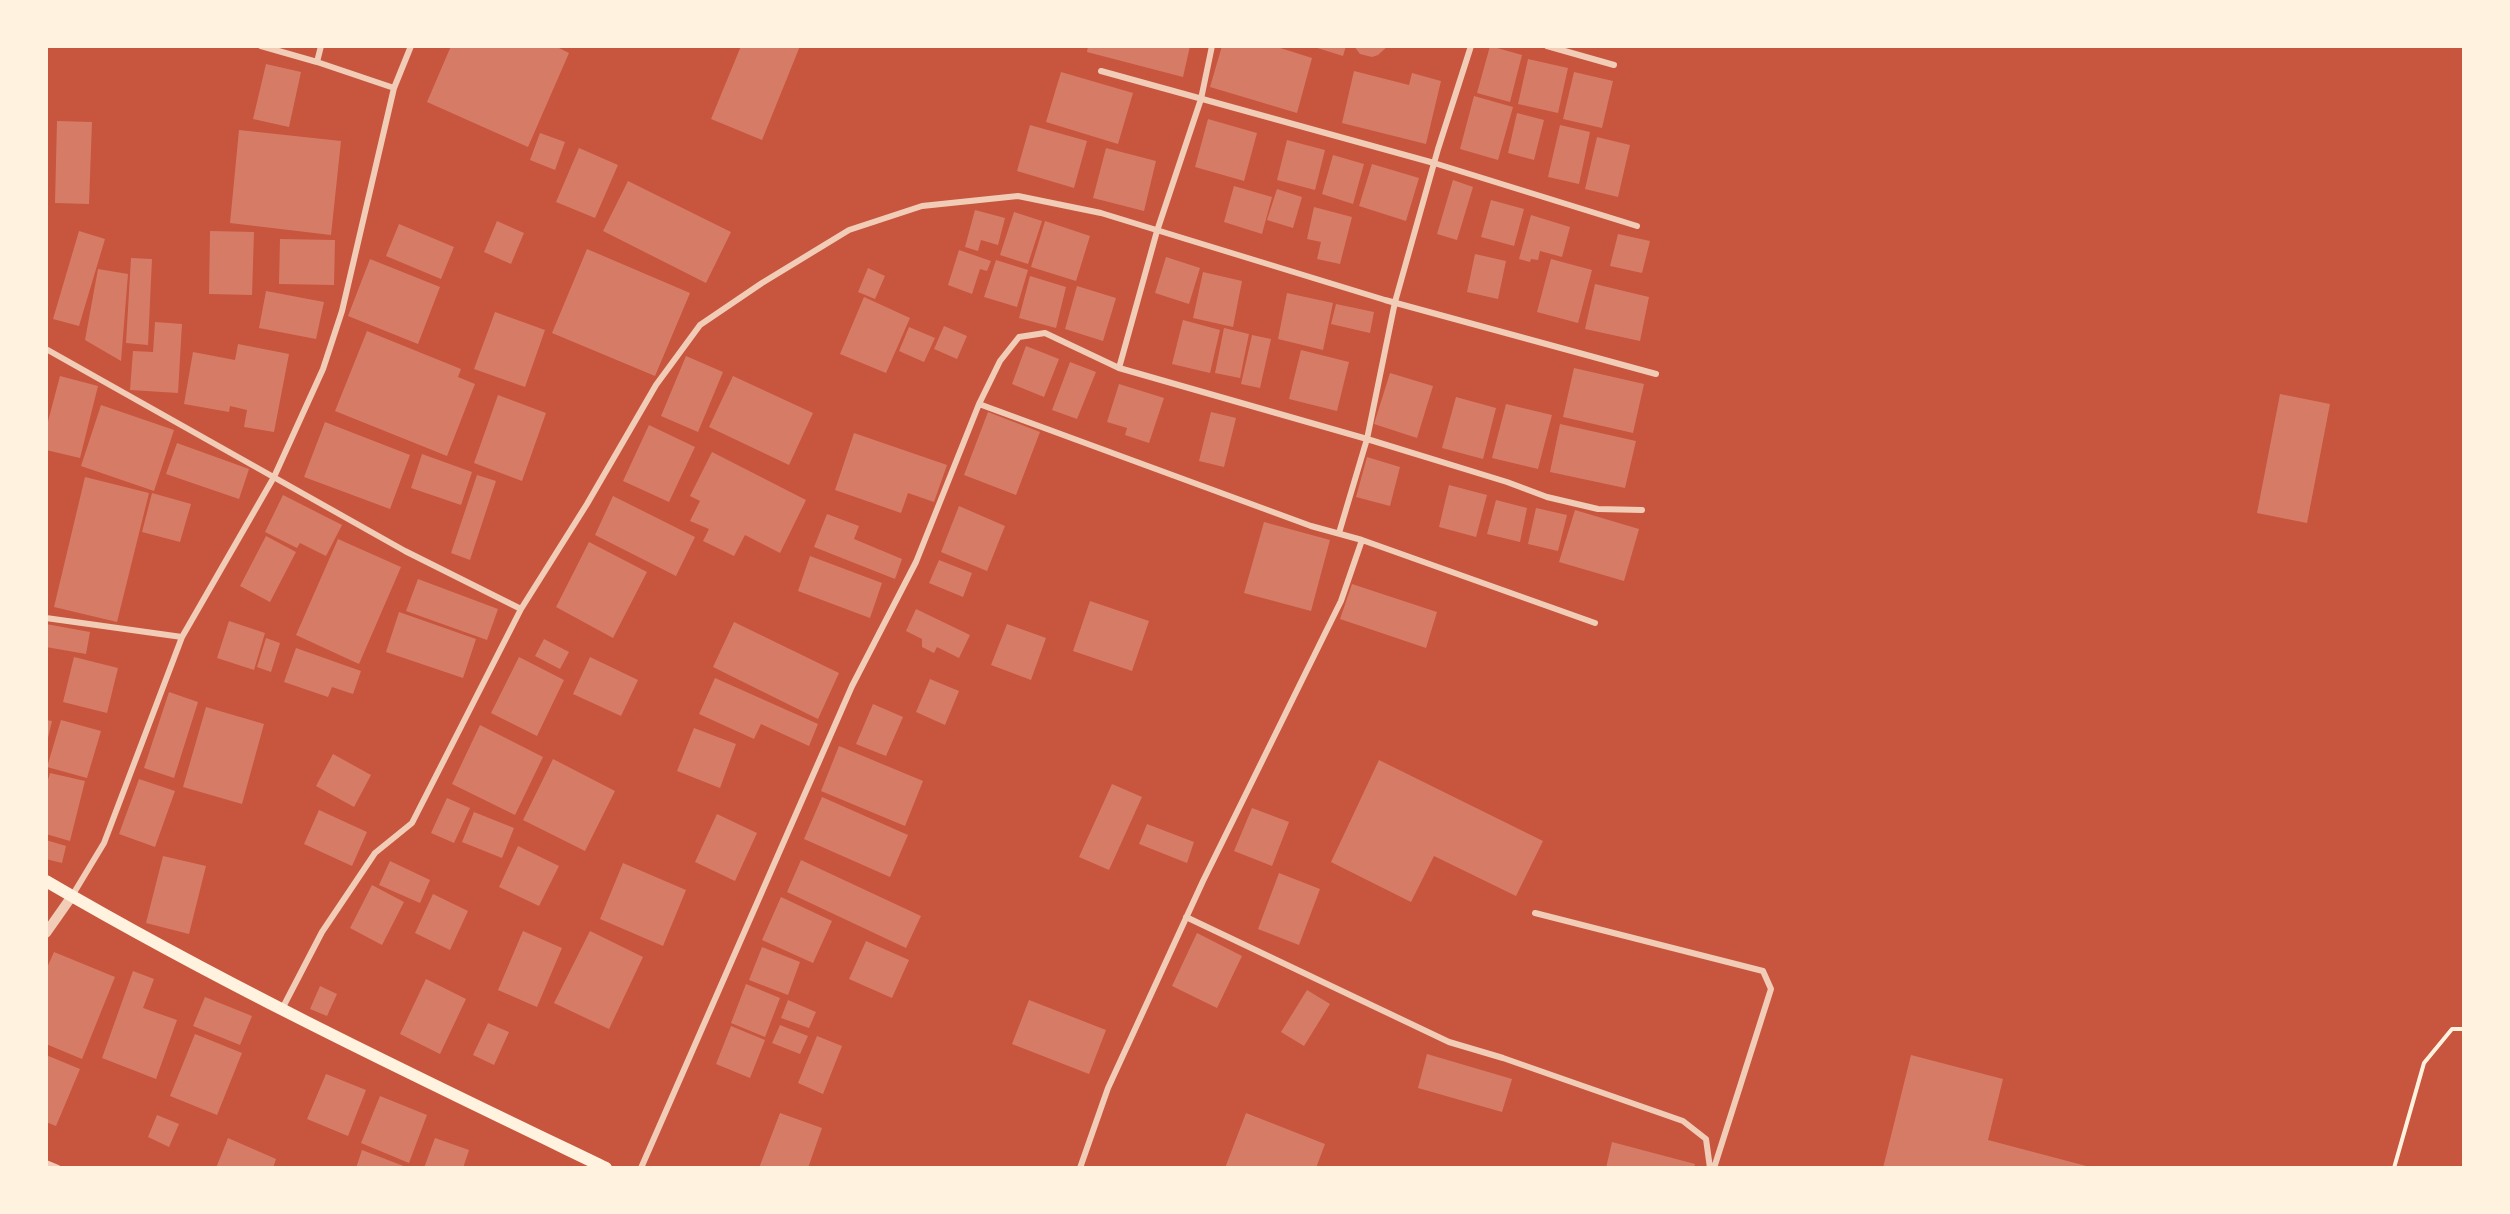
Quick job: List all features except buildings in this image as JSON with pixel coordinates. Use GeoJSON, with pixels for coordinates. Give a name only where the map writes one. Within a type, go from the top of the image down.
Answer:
{"type":"FeatureCollection","features":[{"type":"Feature","properties":{"kind":"main road"},"geometry":{"type":"LineString","coordinates":[[46,881],[160,947],[383,1060],[606,1167]]}},
{"type":"Feature","properties":{"kind":"street"},"geometry":{"type":"LineString","coordinates":[[261,46],[394,88]]}},
{"type":"Feature","properties":{"kind":"street"},"geometry":{"type":"LineString","coordinates":[[317,62],[321,46]]}},
{"type":"Feature","properties":{"kind":"street"},"geometry":{"type":"LineString","coordinates":[[46,933],[72,896],[104,843],[182,637],[274,477],[323,369],[342,311],[394,88],[411,46]]}},
{"type":"Feature","properties":{"kind":"street"},"geometry":{"type":"LineString","coordinates":[[1119,368],[1158,231],[1201,99],[1212,46]]}},
{"type":"Feature","properties":{"kind":"street"},"geometry":{"type":"LineString","coordinates":[[1339,533],[1367,439],[1395,302],[1434,163],[1471,46]]}},
{"type":"Feature","properties":{"kind":"street"},"geometry":{"type":"LineString","coordinates":[[1547,46],[1614,65]]}},
{"type":"Feature","properties":{"kind":"street"},"geometry":{"type":"LineString","coordinates":[[1101,71],[1434,163],[1637,226]]}},
{"type":"Feature","properties":{"kind":"street"},"geometry":{"type":"LineString","coordinates":[[282,1009],[322,932],[375,853],[412,823],[521,609],[587,504],[656,385],[700,325],[762,283],[849,230],[922,206],[1018,196],[1101,213],[1395,302],[1656,374]]}},
{"type":"Feature","properties":{"kind":"street"},"geometry":{"type":"LineString","coordinates":[[641,1167],[852,686],[916,562],[979,404],[1000,361],[1019,337],[1045,333],[1119,368],[1367,439],[1507,482],[1547,497],[1598,509],[1642,510]]}},
{"type":"Feature","properties":{"kind":"street"},"geometry":{"type":"LineString","coordinates":[[46,349],[405,551],[521,609]]}},
{"type":"Feature","properties":{"kind":"street"},"geometry":{"type":"LineString","coordinates":[[979,404],[1311,526],[1362,540],[1595,623]]}},
{"type":"Feature","properties":{"kind":"street"},"geometry":{"type":"LineString","coordinates":[[1080,1167],[1108,1088],[1186,916],[1341,601],[1362,540]]}},
{"type":"Feature","properties":{"kind":"street"},"geometry":{"type":"LineString","coordinates":[[46,618],[182,637]]}},
{"type":"Feature","properties":{"kind":"street"},"geometry":{"type":"LineString","coordinates":[[1535,913],[1763,971],[1771,989],[1712,1167]]}},
{"type":"Feature","properties":{"kind":"street"},"geometry":{"type":"LineString","coordinates":[[1186,916],[1449,1042],[1503,1058],[1683,1121],[1706,1139],[1712,1167]]}},
{"type":"Feature","properties":{"kind":"street"},"geometry":{"type":"LineString","coordinates":[[46,1163],[58,1167]]}},
{"type":"Feature","properties":{"kind":"path"},"geometry":{"type":"LineString","coordinates":[[2394,1167],[2424,1063],[2452,1029],[2463,1029]]}}]}
